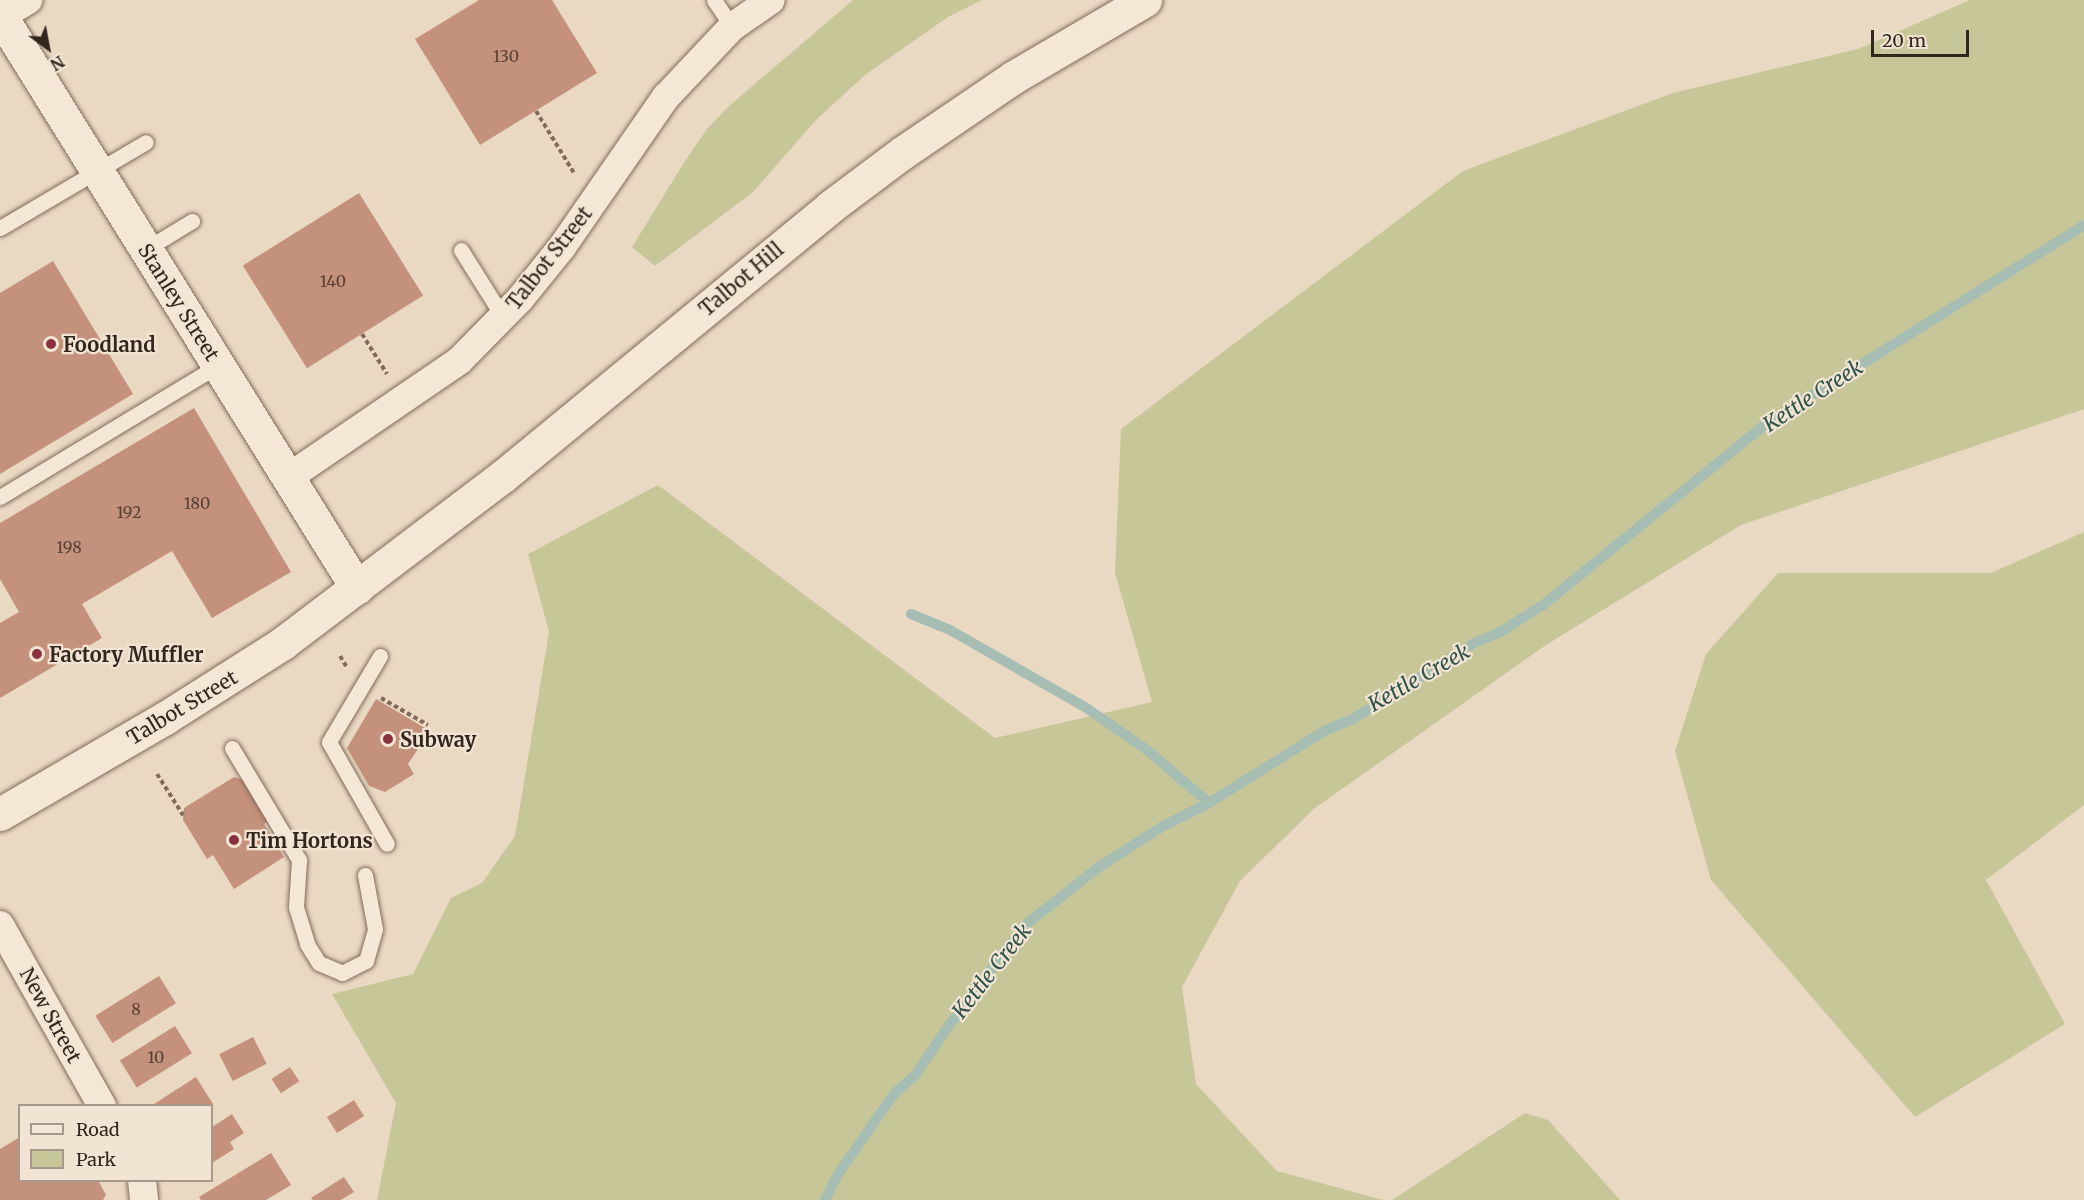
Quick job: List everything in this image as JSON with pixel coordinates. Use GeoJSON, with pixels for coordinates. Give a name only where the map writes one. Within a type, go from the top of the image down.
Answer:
{"type":"FeatureCollection","features":[{"type":"Feature","properties":{"kind":"main road","name":"Talbot Hill"},"geometry":{"type":"LineString","coordinates":[[357,588],[502,476],[830,207],[902,153],[1014,77],[1145,0]]}},
{"type":"Feature","properties":{"kind":"main road","name":"Stanley Street"},"geometry":{"type":"LineString","coordinates":[[0,16],[357,588]]}},
{"type":"Feature","properties":{"kind":"main road","name":"Talbot Street"},"geometry":{"type":"LineString","coordinates":[[0,814],[220,684],[283,644],[357,588]]}},
{"type":"Feature","properties":{"kind":"street"},"geometry":{"type":"LineString","coordinates":[[0,16],[28,0]]}},
{"type":"Feature","properties":{"kind":"street","name":"Talbot Street"},"geometry":{"type":"LineString","coordinates":[[289,477],[459,361],[520,299],[562,247],[666,97],[732,27],[771,0]]}},
{"type":"Feature","properties":{"kind":"street","name":"New Street"},"geometry":{"type":"LineString","coordinates":[[0,925],[101,1104]]}},
{"type":"Feature","properties":{"kind":"street"},"geometry":{"type":"LineString","coordinates":[[142,1182],[144,1200]]}},
{"type":"Feature","properties":{"kind":"lane"},"geometry":{"type":"LineString","coordinates":[[714,0],[732,27]]}},
{"type":"Feature","properties":{"kind":"lane"},"geometry":{"type":"LineString","coordinates":[[0,228],[146,141]]}},
{"type":"Feature","properties":{"kind":"lane"},"geometry":{"type":"LineString","coordinates":[[146,249],[192,221]]}},
{"type":"Feature","properties":{"kind":"lane"},"geometry":{"type":"LineString","coordinates":[[461,250],[503,317]]}},
{"type":"Feature","properties":{"kind":"lane"},"geometry":{"type":"LineString","coordinates":[[0,497],[219,365]]}},
{"type":"Feature","properties":{"kind":"lane"},"geometry":{"type":"LineString","coordinates":[[380,656],[329,742],[387,844]]}},
{"type":"Feature","properties":{"kind":"lane"},"geometry":{"type":"LineString","coordinates":[[232,748],[299,860],[296,907],[307,944],[319,963],[342,973],[366,962],[375,929],[365,875]]}},
{"type":"Feature","properties":{"kind":"path"},"geometry":{"type":"LineString","coordinates":[[536,111],[574,173]]}},
{"type":"Feature","properties":{"kind":"path"},"geometry":{"type":"LineString","coordinates":[[362,334],[388,377]]}},
{"type":"Feature","properties":{"kind":"path"},"geometry":{"type":"LineString","coordinates":[[157,774],[183,815]]}},
{"type":"Feature","properties":{"kind":"green space"},"geometry":{"type":"Polygon","coordinates":[[[853,0],[982,0],[948,17],[865,75],[816,120],[753,192],[655,266],[632,247],[707,129],[729,106],[853,0]]]}},
{"type":"Feature","properties":{"kind":"green space"},"geometry":{"type":"Polygon","coordinates":[[[1970,0],[2084,0],[2084,409],[1741,525],[1546,645],[1315,808],[1240,881],[1182,987],[1196,1084],[1277,1171],[1383,1200],[377,1200],[396,1103],[332,994],[413,974],[451,898],[482,883],[515,836],[549,632],[528,554],[658,485],[995,738],[1152,702],[1115,573],[1121,429],[1463,171],[1673,93],[1858,49],[1970,0]]]}},
{"type":"Feature","properties":{"kind":"green space"},"geometry":{"type":"Polygon","coordinates":[[[2084,532],[2084,805],[1986,880],[2065,1024],[1915,1117],[1711,880],[1675,751],[1706,654],[1778,573],[1991,573],[2084,532]]]}},
{"type":"Feature","properties":{"kind":"green space"},"geometry":{"type":"Polygon","coordinates":[[[1525,1113],[1548,1120],[1620,1200],[1392,1200],[1525,1113]]]}},
{"type":"Feature","properties":{"kind":"building"},"geometry":{"type":"Polygon","coordinates":[[[479,0],[552,0],[597,73],[480,145],[415,39],[479,0]]]}},
{"type":"Feature","properties":{"kind":"building"},"geometry":{"type":"Polygon","coordinates":[[[359,193],[423,296],[307,368],[243,266],[359,193]]]}},
{"type":"Feature","properties":{"kind":"building","name":"Foodland"},"geometry":{"type":"Polygon","coordinates":[[[53,261],[133,394],[0,474],[0,293],[53,261]]]}},
{"type":"Feature","properties":{"kind":"building"},"geometry":{"type":"Polygon","coordinates":[[[194,408],[291,572],[212,618],[172,551],[82,604],[102,638],[0,698],[0,623],[19,612],[0,579],[0,523],[194,408]]]}},
{"type":"Feature","properties":{"kind":"building","name":"Subway"},"geometry":{"type":"Polygon","coordinates":[[[376,699],[430,731],[408,764],[414,774],[385,792],[369,786],[347,748],[376,699]]]}},
{"type":"Feature","properties":{"kind":"building","name":"Tim Hortons"},"geometry":{"type":"Polygon","coordinates":[[[234,777],[246,781],[270,820],[264,824],[284,857],[234,889],[213,855],[207,859],[183,820],[184,808],[234,777]]]}},
{"type":"Feature","properties":{"kind":"building"},"geometry":{"type":"Polygon","coordinates":[[[159,976],[176,1003],[112,1043],[95,1016],[159,976]]]}},
{"type":"Feature","properties":{"kind":"building"},"geometry":{"type":"Polygon","coordinates":[[[175,1026],[192,1053],[137,1088],[120,1060],[175,1026]]]}},
{"type":"Feature","properties":{"kind":"building"},"geometry":{"type":"Polygon","coordinates":[[[253,1037],[267,1064],[233,1081],[219,1054],[253,1037]]]}},
{"type":"Feature","properties":{"kind":"building"},"geometry":{"type":"Polygon","coordinates":[[[290,1067],[299,1081],[281,1093],[272,1079],[290,1067]]]}},
{"type":"Feature","properties":{"kind":"building"},"geometry":{"type":"Polygon","coordinates":[[[196,1077],[213,1104],[154,1104],[196,1077]]]}},
{"type":"Feature","properties":{"kind":"building"},"geometry":{"type":"Polygon","coordinates":[[[354,1100],[364,1116],[337,1133],[327,1117],[354,1100]]]}},
{"type":"Feature","properties":{"kind":"building"},"geometry":{"type":"Polygon","coordinates":[[[232,1114],[244,1133],[230,1142],[234,1149],[213,1162],[213,1126],[232,1114]]]}},
{"type":"Feature","properties":{"kind":"building"},"geometry":{"type":"Polygon","coordinates":[[[18,1138],[18,1182],[99,1182],[106,1195],[103,1200],[0,1200],[0,1149],[18,1138]]]}},
{"type":"Feature","properties":{"kind":"building"},"geometry":{"type":"Polygon","coordinates":[[[271,1153],[291,1185],[266,1200],[201,1200],[199,1197],[271,1153]]]}},
{"type":"Feature","properties":{"kind":"building"},"geometry":{"type":"Polygon","coordinates":[[[344,1177],[354,1192],[341,1200],[313,1200],[311,1198],[344,1177]]]}},
{"type":"Feature","properties":{"kind":"waterway","name":"Kettle Creek"},"geometry":{"type":"LineString","coordinates":[[825,1200],[836,1177],[894,1094],[916,1074],[949,1025],[982,986],[996,961],[1029,922],[1099,867],[1165,825],[1209,803],[1326,730],[1353,719],[1474,643],[1502,631],[1543,605],[1766,424],[2084,225]]}},
{"type":"Feature","properties":{"kind":"waterway"},"geometry":{"type":"LineString","coordinates":[[911,614],[950,630],[1085,707],[1147,750],[1209,803]]}},
{"type":"Feature","properties":{"kind":"place","name":"Foodland"},"geometry":{"type":"Point","coordinates":[51,344]}},
{"type":"Feature","properties":{"kind":"place","name":"Factory Muffler"},"geometry":{"type":"Point","coordinates":[37,654]}},
{"type":"Feature","properties":{"kind":"place","name":"Subway"},"geometry":{"type":"Point","coordinates":[388,739]}},
{"type":"Feature","properties":{"kind":"place","name":"Tim Hortons"},"geometry":{"type":"Point","coordinates":[234,840]}}]}
